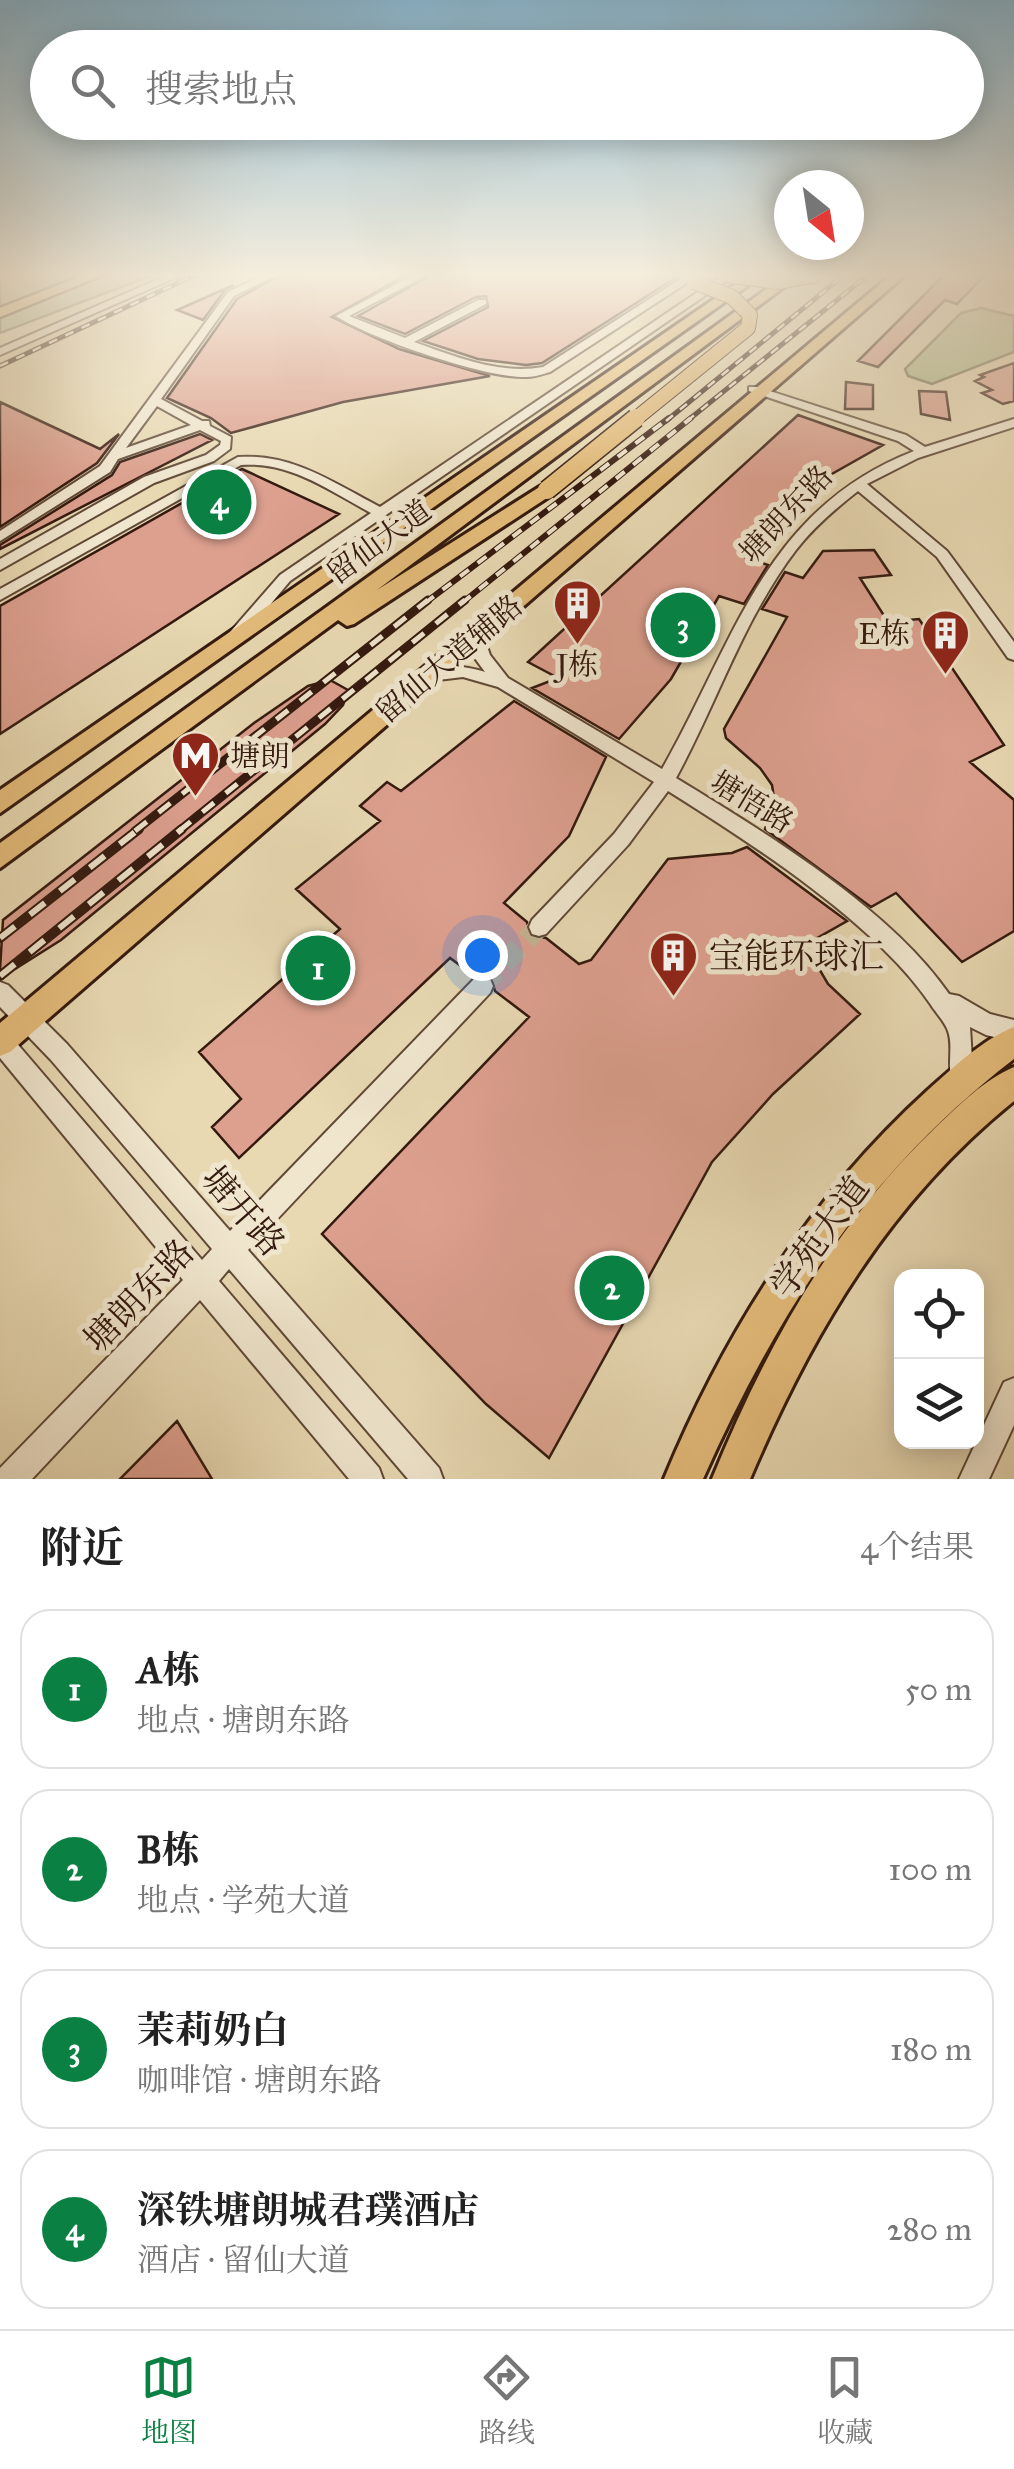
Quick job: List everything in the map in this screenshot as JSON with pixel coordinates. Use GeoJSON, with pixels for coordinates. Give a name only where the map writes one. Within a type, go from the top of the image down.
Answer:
{"type":"FeatureCollection","features":[{"type":"Feature","properties":{"kind":"main road","name":"留仙大道"},"geometry":{"type":"LineString","coordinates":[[0,803],[657,344]]}},
{"type":"Feature","properties":{"kind":"main road","name":"留仙大道"},"geometry":{"type":"LineString","coordinates":[[0,856],[700,344]]}},
{"type":"Feature","properties":{"kind":"main road"},"geometry":{"type":"LineString","coordinates":[[187,720],[472,542],[547,490],[728,344]]}},
{"type":"Feature","properties":{"kind":"main road","name":"留仙大道辅路"},"geometry":{"type":"LineString","coordinates":[[15,1018],[476,636],[810,344]]}},
{"type":"Feature","properties":{"kind":"main road","name":"留仙大道辅路"},"geometry":{"type":"LineString","coordinates":[[0,1042],[15,1018],[815,344]]}},
{"type":"Feature","properties":{"kind":"main road","name":"学苑大道"},"geometry":{"type":"LineString","coordinates":[[682,1479],[735,1369],[806,1250],[885,1150],[958,1081],[1014,1041]]}},
{"type":"Feature","properties":{"kind":"main road","name":"学苑大道"},"geometry":{"type":"LineString","coordinates":[[730,1479],[811,1309],[863,1230],[935,1147],[1014,1082]]}},
{"type":"Feature","properties":{"kind":"street"},"geometry":{"type":"LineString","coordinates":[[0,537],[97,476],[195,344]]}},
{"type":"Feature","properties":{"kind":"street"},"geometry":{"type":"LineString","coordinates":[[413,344],[513,375],[536,374],[585,344]]}},
{"type":"Feature","properties":{"kind":"street"},"geometry":{"type":"LineString","coordinates":[[228,644],[272,589],[626,344]]}},
{"type":"Feature","properties":{"kind":"street"},"geometry":{"type":"LineString","coordinates":[[757,391],[902,438],[924,452]]}},
{"type":"Feature","properties":{"kind":"street"},"geometry":{"type":"LineString","coordinates":[[0,564],[149,480],[220,452],[226,446],[224,435],[155,400]]}},
{"type":"Feature","properties":{"kind":"street","name":"塘朗东路"},"geometry":{"type":"LineString","coordinates":[[538,926],[622,836],[664,782],[753,598],[794,544],[858,484],[924,452],[1014,422]]}},
{"type":"Feature","properties":{"kind":"street"},"geometry":{"type":"LineString","coordinates":[[115,456],[204,424]]}},
{"type":"Feature","properties":{"kind":"street"},"geometry":{"type":"LineString","coordinates":[[0,594],[238,461],[261,459],[281,463],[380,513]]}},
{"type":"Feature","properties":{"kind":"street"},"geometry":{"type":"LineString","coordinates":[[858,484],[942,554],[1014,654]]}},
{"type":"Feature","properties":{"kind":"street","name":"塘悟路"},"geometry":{"type":"LineString","coordinates":[[476,636],[482,657],[504,683]]}},
{"type":"Feature","properties":{"kind":"street","name":"塘悟路"},"geometry":{"type":"LineString","coordinates":[[430,674],[463,671],[504,683],[823,884],[885,936],[946,1000],[986,1024],[1014,1031]]}},
{"type":"Feature","properties":{"kind":"street","name":"塘朗东路"},"geometry":{"type":"LineString","coordinates":[[11,1479],[482,986]]}},
{"type":"Feature","properties":{"kind":"street","name":"塘开路"},"geometry":{"type":"LineString","coordinates":[[0,992],[15,1018],[231,1250],[428,1479]]}},
{"type":"Feature","properties":{"kind":"street","name":"塘悟路"},"geometry":{"type":"LineString","coordinates":[[946,1000],[966,1052],[958,1081]]}},
{"type":"Feature","properties":{"kind":"street"},"geometry":{"type":"LineString","coordinates":[[0,1042],[368,1479]]}},
{"type":"Feature","properties":{"kind":"street"},"geometry":{"type":"LineString","coordinates":[[974,1479],[1014,1392]]}},
{"type":"Feature","properties":{"kind":"green space"},"geometry":{"type":"Polygon","coordinates":[[[930,344],[1014,344],[1014,352],[932,384],[908,376],[905,369],[930,344]]]}},
{"type":"Feature","properties":{"kind":"building"},"geometry":{"type":"Polygon","coordinates":[[[205,344],[389,344],[490,376],[343,402],[231,433],[211,418],[167,398],[205,344]]]}},
{"type":"Feature","properties":{"kind":"building"},"geometry":{"type":"Polygon","coordinates":[[[432,344],[572,344],[542,363],[478,359],[432,344]]]}},
{"type":"Feature","properties":{"kind":"building"},"geometry":{"type":"Polygon","coordinates":[[[875,344],[901,344],[878,367],[858,361],[875,344]]]}},
{"type":"Feature","properties":{"kind":"building"},"geometry":{"type":"Polygon","coordinates":[[[1014,363],[1014,401],[1003,404],[982,393],[992,390],[975,381],[984,377],[980,375],[1014,363]]]}},
{"type":"Feature","properties":{"kind":"building"},"geometry":{"type":"Polygon","coordinates":[[[846,382],[873,385],[873,409],[845,409],[846,382]]]}},
{"type":"Feature","properties":{"kind":"building"},"geometry":{"type":"Polygon","coordinates":[[[919,391],[946,392],[950,420],[921,414],[919,391]]]}},
{"type":"Feature","properties":{"kind":"building"},"geometry":{"type":"Polygon","coordinates":[[[0,402],[100,449],[119,434],[97,463],[0,527],[0,402]]]}},
{"type":"Feature","properties":{"kind":"building"},"geometry":{"type":"Polygon","coordinates":[[[798,415],[883,445],[823,479],[767,528],[744,557],[768,565],[744,604],[719,596],[671,679],[619,739],[532,688],[558,678],[528,662],[798,415]]]}},
{"type":"Feature","properties":{"kind":"building"},"geometry":{"type":"Polygon","coordinates":[[[200,434],[212,440],[0,549],[0,545],[112,475],[120,462],[200,434]]]}},
{"type":"Feature","properties":{"kind":"building"},"geometry":{"type":"Polygon","coordinates":[[[242,469],[339,514],[0,734],[0,606],[242,469]]]}},
{"type":"Feature","properties":{"kind":"building"},"geometry":{"type":"Polygon","coordinates":[[[874,550],[891,575],[860,578],[888,622],[919,619],[1004,745],[970,762],[1014,800],[1014,931],[962,962],[896,893],[871,907],[765,829],[775,804],[772,785],[760,768],[726,738],[724,729],[787,617],[762,609],[785,572],[803,578],[823,551],[874,550]]]}},
{"type":"Feature","properties":{"kind":"building"},"geometry":{"type":"Polygon","coordinates":[[[330,680],[348,690],[343,705],[325,724],[61,940],[15,969],[0,970],[3,920],[254,723],[308,686],[330,680]]]}},
{"type":"Feature","properties":{"kind":"building","name":"宝能环球汇"},"geometry":{"type":"Polygon","coordinates":[[[514,701],[606,757],[569,836],[504,903],[527,922],[529,935],[546,938],[579,964],[591,960],[668,859],[732,853],[747,847],[847,921],[805,945],[828,984],[860,1014],[773,1094],[712,1162],[549,1458],[486,1404],[322,1234],[529,1017],[495,991],[491,976],[473,975],[450,958],[239,1158],[212,1127],[241,1099],[199,1052],[340,929],[296,889],[380,821],[360,806],[387,782],[401,791],[514,701]]]}},
{"type":"Feature","properties":{"kind":"building"},"geometry":{"type":"Polygon","coordinates":[[[177,1421],[212,1479],[120,1479],[177,1421]]]}},
{"type":"Feature","properties":{"kind":"tunnel"},"geometry":{"type":"LineString","coordinates":[[482,986],[539,927]]}},
{"type":"Feature","properties":{"kind":"railway"},"geometry":{"type":"LineString","coordinates":[[0,366],[47,344]]}},
{"type":"Feature","properties":{"kind":"railway"},"geometry":{"type":"LineString","coordinates":[[666,421],[760,344]]}},
{"type":"Feature","properties":{"kind":"railway"},"geometry":{"type":"LineString","coordinates":[[687,421],[782,344]]}},
{"type":"Feature","properties":{"kind":"railway"},"geometry":{"type":"LineString","coordinates":[[425,603],[669,418]]}},
{"type":"Feature","properties":{"kind":"railway"},"geometry":{"type":"LineString","coordinates":[[462,603],[691,418]]}},
{"type":"Feature","properties":{"kind":"railway"},"geometry":{"type":"LineString","coordinates":[[135,831],[428,600]]}},
{"type":"Feature","properties":{"kind":"railway"},"geometry":{"type":"LineString","coordinates":[[179,831],[465,600]]}},
{"type":"Feature","properties":{"kind":"railway"},"geometry":{"type":"LineString","coordinates":[[0,938],[139,829]]}},
{"type":"Feature","properties":{"kind":"railway"},"geometry":{"type":"LineString","coordinates":[[0,976],[182,829]]}},
{"type":"Feature","properties":{"kind":"place","name":"深铁塘朗城君璞酒店"},"geometry":{"type":"Point","coordinates":[219,502]}},
{"type":"Feature","properties":{"kind":"place","name":"茉莉奶白"},"geometry":{"type":"Point","coordinates":[683,625]}},
{"type":"Feature","properties":{"kind":"place","name":"J栋"},"geometry":{"type":"Point","coordinates":[577,646]}},
{"type":"Feature","properties":{"kind":"place","name":"E栋"},"geometry":{"type":"Point","coordinates":[945,676]}},
{"type":"Feature","properties":{"kind":"place","name":"塘朗"},"geometry":{"type":"Point","coordinates":[195,798]}},
{"type":"Feature","properties":{"kind":"place","name":"A栋"},"geometry":{"type":"Point","coordinates":[318,968]}},
{"type":"Feature","properties":{"kind":"place","name":"宝能环球汇"},"geometry":{"type":"Point","coordinates":[674,998]}},
{"type":"Feature","properties":{"kind":"place","name":"B栋"},"geometry":{"type":"Point","coordinates":[612,1288]}}]}
